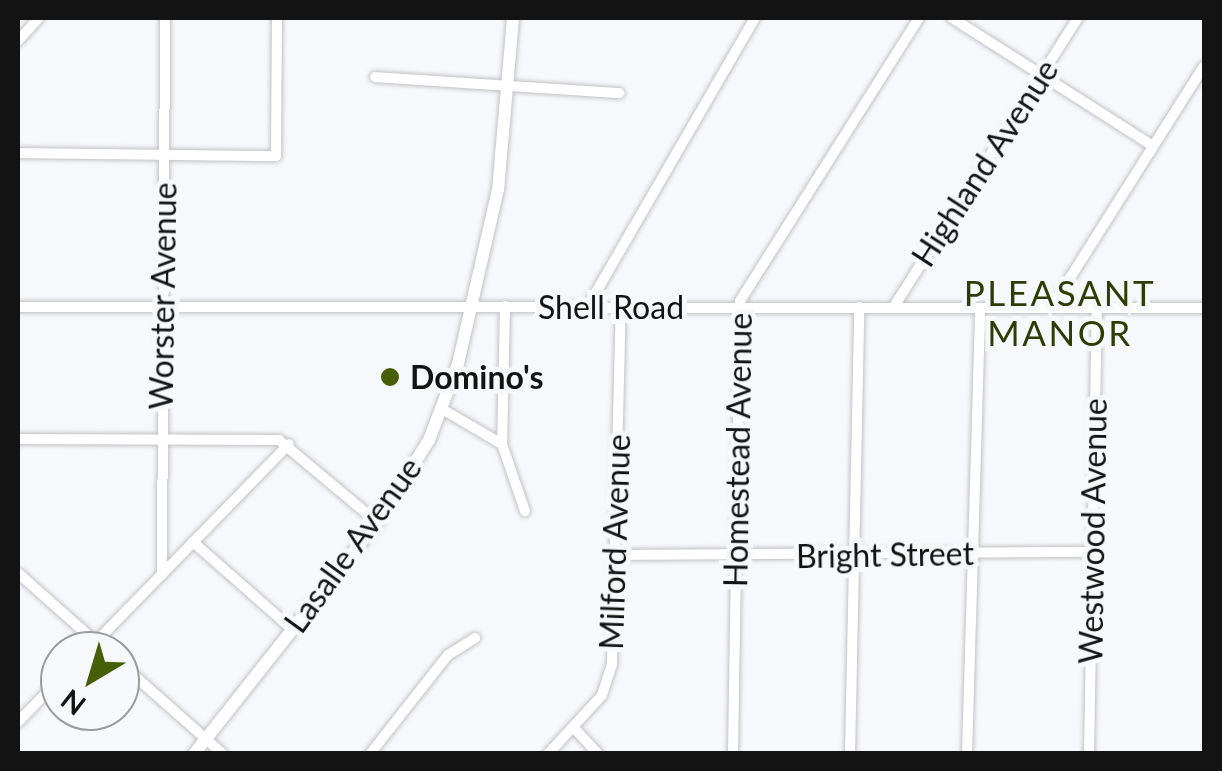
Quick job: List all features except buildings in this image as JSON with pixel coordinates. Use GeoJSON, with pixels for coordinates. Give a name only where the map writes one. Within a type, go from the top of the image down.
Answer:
{"type":"FeatureCollection","features":[{"type":"Feature","properties":{"kind":"main road","name":"Lasalle Avenue"},"geometry":{"type":"LineString","coordinates":[[194,754],[377,522],[442,410],[474,306],[498,190],[513,18]]}},
{"type":"Feature","properties":{"kind":"street"},"geometry":{"type":"LineString","coordinates":[[18,41],[39,18]]}},
{"type":"Feature","properties":{"kind":"street","name":"Worster Avenue"},"geometry":{"type":"LineString","coordinates":[[162,574],[165,18]]}},
{"type":"Feature","properties":{"kind":"street"},"geometry":{"type":"LineString","coordinates":[[18,153],[276,156],[278,18]]}},
{"type":"Feature","properties":{"kind":"street"},"geometry":{"type":"LineString","coordinates":[[588,306],[754,18]]}},
{"type":"Feature","properties":{"kind":"street","name":"Homestead Avenue"},"geometry":{"type":"LineString","coordinates":[[733,754],[740,307],[747,286],[919,18]]}},
{"type":"Feature","properties":{"kind":"street"},"geometry":{"type":"LineString","coordinates":[[952,18],[1152,146]]}},
{"type":"Feature","properties":{"kind":"street","name":"Highland Avenue"},"geometry":{"type":"LineString","coordinates":[[892,308],[1078,18]]}},
{"type":"Feature","properties":{"kind":"street"},"geometry":{"type":"LineString","coordinates":[[1050,308],[1204,66]]}},
{"type":"Feature","properties":{"kind":"street"},"geometry":{"type":"LineString","coordinates":[[374,77],[619,93]]}},
{"type":"Feature","properties":{"kind":"street"},"geometry":{"type":"LineString","coordinates":[[1200,308],[1204,293]]}},
{"type":"Feature","properties":{"kind":"street"},"geometry":{"type":"LineString","coordinates":[[505,306],[502,444],[526,510]]}},
{"type":"Feature","properties":{"kind":"street","name":"Shell Road"},"geometry":{"type":"LineString","coordinates":[[18,307],[1200,308]]}},
{"type":"Feature","properties":{"kind":"street","name":"Milford Avenue"},"geometry":{"type":"LineString","coordinates":[[548,754],[602,696],[612,664],[621,307]]}},
{"type":"Feature","properties":{"kind":"street"},"geometry":{"type":"LineString","coordinates":[[850,754],[859,307]]}},
{"type":"Feature","properties":{"kind":"street"},"geometry":{"type":"LineString","coordinates":[[967,754],[980,308]]}},
{"type":"Feature","properties":{"kind":"street","name":"Westwood Avenue"},"geometry":{"type":"LineString","coordinates":[[1089,754],[1098,308]]}},
{"type":"Feature","properties":{"kind":"street"},"geometry":{"type":"LineString","coordinates":[[442,410],[502,444]]}},
{"type":"Feature","properties":{"kind":"street"},"geometry":{"type":"LineString","coordinates":[[18,439],[288,444],[377,522]]}},
{"type":"Feature","properties":{"kind":"street"},"geometry":{"type":"LineString","coordinates":[[106,631],[288,444]]}},
{"type":"Feature","properties":{"kind":"street"},"geometry":{"type":"LineString","coordinates":[[194,542],[292,629]]}},
{"type":"Feature","properties":{"kind":"street","name":"Bright Street"},"geometry":{"type":"LineString","coordinates":[[616,555],[1094,552]]}},
{"type":"Feature","properties":{"kind":"street"},"geometry":{"type":"LineString","coordinates":[[18,573],[76,631]]}},
{"type":"Feature","properties":{"kind":"street"},"geometry":{"type":"LineString","coordinates":[[370,754],[448,656],[475,638]]}},
{"type":"Feature","properties":{"kind":"street"},"geometry":{"type":"LineString","coordinates":[[140,681],[223,754]]}},
{"type":"Feature","properties":{"kind":"street"},"geometry":{"type":"LineString","coordinates":[[18,722],[40,699]]}},
{"type":"Feature","properties":{"kind":"street"},"geometry":{"type":"LineString","coordinates":[[574,728],[598,754]]}},
{"type":"Feature","properties":{"kind":"place","name":"Domino's"},"geometry":{"type":"Point","coordinates":[390,377]}},
{"type":"Feature","properties":{"kind":"district","name":"PLEASANT MANOR"},"geometry":{"type":"Point","coordinates":[1060,312]}}]}
